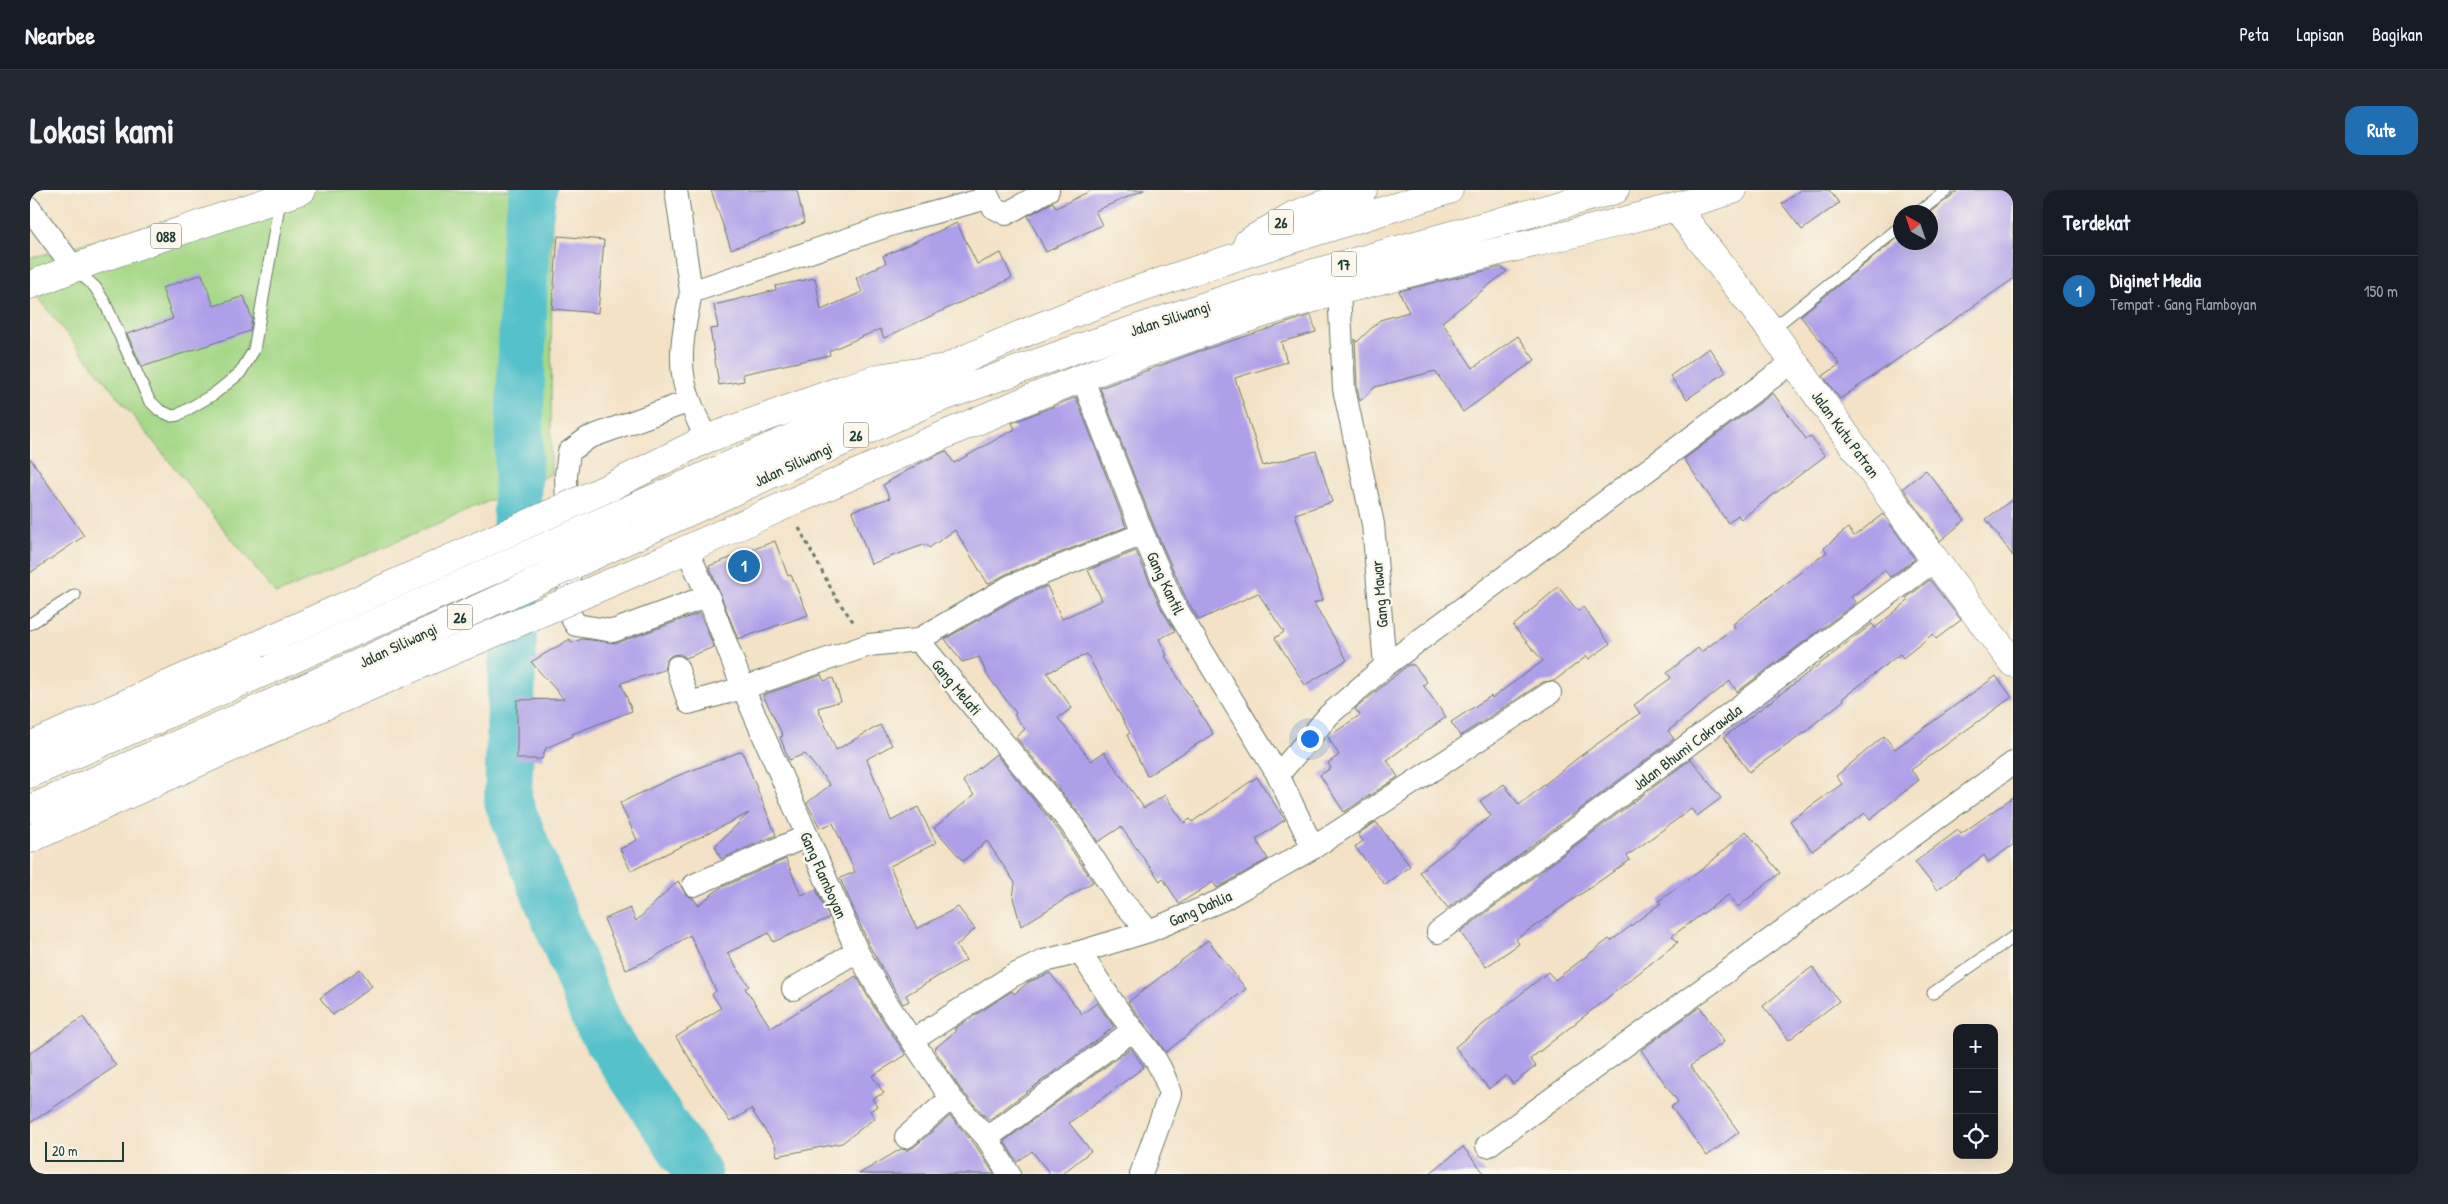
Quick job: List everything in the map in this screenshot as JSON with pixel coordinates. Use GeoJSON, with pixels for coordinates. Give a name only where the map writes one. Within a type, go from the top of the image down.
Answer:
{"type":"FeatureCollection","features":[{"type":"Feature","properties":{"kind":"main road","name":"Jalan Siliwangi"},"geometry":{"type":"LineString","coordinates":[[30,774],[149,709],[269,670],[914,384],[946,368],[1092,307],[1206,267],[1449,190]]}},
{"type":"Feature","properties":{"kind":"main road","name":"Jalan Siliwangi"},"geometry":{"type":"LineString","coordinates":[[30,809],[214,729],[286,709],[638,535],[929,402],[1079,348],[1256,289],[1615,190]]}},
{"type":"Feature","properties":{"kind":"main road"},"geometry":{"type":"LineString","coordinates":[[286,709],[656,563],[1082,378],[1264,313],[1339,291],[1676,208],[1733,190]]}},
{"type":"Feature","properties":{"kind":"main road","name":"26"},"geometry":{"type":"LineString","coordinates":[[1206,267],[1294,214],[1353,192]]}},
{"type":"Feature","properties":{"kind":"main road","name":"088"},"geometry":{"type":"LineString","coordinates":[[30,285],[74,268],[291,194]]}},
{"type":"Feature","properties":{"kind":"main road","name":"Jalan Kutu Patran"},"geometry":{"type":"LineString","coordinates":[[1676,208],[1794,361],[1936,560],[2013,663]]}},
{"type":"Feature","properties":{"kind":"main road"},"geometry":{"type":"LineString","coordinates":[[30,746],[149,709],[264,642],[610,486],[706,439],[883,377],[946,368]]}},
{"type":"Feature","properties":{"kind":"main road","name":"26"},"geometry":{"type":"LineString","coordinates":[[101,779],[127,777],[162,780],[286,709]]}},
{"type":"Feature","properties":{"kind":"main road","name":"26"},"geometry":{"type":"LineString","coordinates":[[162,780],[187,751],[214,729]]}},
{"type":"Feature","properties":{"kind":"main road"},"geometry":{"type":"LineString","coordinates":[[30,840],[162,780]]}},
{"type":"Feature","properties":{"kind":"street"},"geometry":{"type":"LineString","coordinates":[[676,190],[691,292],[683,333],[684,379],[690,401],[706,439]]}},
{"type":"Feature","properties":{"kind":"street"},"geometry":{"type":"LineString","coordinates":[[691,292],[987,194],[993,207],[1006,214],[1048,190]]}},
{"type":"Feature","properties":{"kind":"street"},"geometry":{"type":"LineString","coordinates":[[30,209],[74,268]]}},
{"type":"Feature","properties":{"kind":"street","name":"Gang Mawar"},"geometry":{"type":"LineString","coordinates":[[1339,291],[1344,389],[1373,524],[1385,666]]}},
{"type":"Feature","properties":{"kind":"street"},"geometry":{"type":"LineString","coordinates":[[1313,848],[1278,774],[1329,715],[1385,666],[1794,361]]}},
{"type":"Feature","properties":{"kind":"street","name":"Gang Kantil"},"geometry":{"type":"LineString","coordinates":[[1082,378],[1143,534],[1174,606],[1278,774]]}},
{"type":"Feature","properties":{"kind":"street"},"geometry":{"type":"LineString","coordinates":[[690,401],[588,438],[569,452],[566,475],[570,615],[576,624],[613,631],[708,596]]}},
{"type":"Feature","properties":{"kind":"street"},"geometry":{"type":"LineString","coordinates":[[677,667],[689,703],[743,688],[869,645],[918,640],[1011,586],[1143,534]]}},
{"type":"Feature","properties":{"kind":"street","name":"Gang Flamboyan"},"geometry":{"type":"LineString","coordinates":[[687,550],[708,596],[743,688],[857,951],[886,1002],[951,1098],[987,1138],[1009,1174]]}},
{"type":"Feature","properties":{"kind":"street","name":"Jalan Bhumi Cakrawala"},"geometry":{"type":"LineString","coordinates":[[1438,932],[1936,560]]}},
{"type":"Feature","properties":{"kind":"street","name":"Gang Melati"},"geometry":{"type":"LineString","coordinates":[[918,640],[1071,824],[1119,898],[1149,931]]}},
{"type":"Feature","properties":{"kind":"street","name":"Gang Dahlia"},"geometry":{"type":"LineString","coordinates":[[913,1040],[1012,976],[1044,961],[1149,931],[1222,900],[1313,848],[1550,693]]}},
{"type":"Feature","properties":{"kind":"street"},"geometry":{"type":"LineString","coordinates":[[1487,1146],[2013,763]]}},
{"type":"Feature","properties":{"kind":"street"},"geometry":{"type":"LineString","coordinates":[[694,885],[807,836]]}},
{"type":"Feature","properties":{"kind":"street"},"geometry":{"type":"LineString","coordinates":[[793,989],[857,951]]}},
{"type":"Feature","properties":{"kind":"street"},"geometry":{"type":"LineString","coordinates":[[1080,952],[1133,1030],[1158,1061],[1170,1094],[1141,1174]]}},
{"type":"Feature","properties":{"kind":"street"},"geometry":{"type":"LineString","coordinates":[[987,1138],[1133,1030]]}},
{"type":"Feature","properties":{"kind":"street"},"geometry":{"type":"LineString","coordinates":[[906,1137],[951,1098]]}},
{"type":"Feature","properties":{"kind":"lane"},"geometry":{"type":"LineString","coordinates":[[1928,205],[1947,190]]}},
{"type":"Feature","properties":{"kind":"lane"},"geometry":{"type":"LineString","coordinates":[[74,268],[95,287],[105,303],[149,400],[159,410],[172,416],[178,414],[214,394],[240,373],[254,350],[291,194]]}},
{"type":"Feature","properties":{"kind":"lane"},"geometry":{"type":"LineString","coordinates":[[1771,330],[1893,233]]}},
{"type":"Feature","properties":{"kind":"lane"},"geometry":{"type":"LineString","coordinates":[[30,624],[75,595]]}},
{"type":"Feature","properties":{"kind":"lane"},"geometry":{"type":"LineString","coordinates":[[1933,993],[2013,937]]}},
{"type":"Feature","properties":{"kind":"path"},"geometry":{"type":"LineString","coordinates":[[791,504],[803,538],[836,598],[869,645]]}},
{"type":"Feature","properties":{"kind":"green space"},"geometry":{"type":"Polygon","coordinates":[[[283,190],[552,190],[551,474],[276,594],[30,288],[30,258],[283,190]]]}},
{"type":"Feature","properties":{"kind":"building"},"geometry":{"type":"Polygon","coordinates":[[[711,190],[797,190],[804,223],[731,249],[711,190]]]}},
{"type":"Feature","properties":{"kind":"building"},"geometry":{"type":"Polygon","coordinates":[[[1092,190],[1144,190],[1095,211],[1102,225],[1046,252],[1028,216],[1053,202],[1056,208],[1092,190]]]}},
{"type":"Feature","properties":{"kind":"building"},"geometry":{"type":"Polygon","coordinates":[[[1800,190],[1829,190],[1839,203],[1802,230],[1782,204],[1800,190]]]}},
{"type":"Feature","properties":{"kind":"building"},"geometry":{"type":"Polygon","coordinates":[[[1959,190],[2013,190],[2013,279],[1840,399],[1823,376],[1840,364],[1800,316],[1893,242],[1893,250],[1938,250],[1938,206],[1959,190]]]}},
{"type":"Feature","properties":{"kind":"building"},"geometry":{"type":"Polygon","coordinates":[[[957,223],[977,264],[1001,253],[1012,278],[884,338],[880,329],[829,351],[830,355],[743,374],[744,381],[719,385],[710,329],[718,328],[714,305],[776,290],[775,286],[815,278],[821,310],[862,292],[856,278],[886,263],[883,256],[957,223]]]}},
{"type":"Feature","properties":{"kind":"building"},"geometry":{"type":"Polygon","coordinates":[[[558,236],[604,240],[598,313],[552,309],[558,236]]]}},
{"type":"Feature","properties":{"kind":"building"},"geometry":{"type":"Polygon","coordinates":[[[1501,267],[1507,271],[1442,322],[1473,368],[1518,336],[1535,360],[1463,412],[1435,371],[1375,387],[1360,401],[1357,387],[1355,339],[1357,342],[1380,320],[1409,312],[1399,291],[1501,267]]]}},
{"type":"Feature","properties":{"kind":"building"},"geometry":{"type":"Polygon","coordinates":[[[202,274],[214,306],[244,296],[252,319],[250,331],[142,367],[127,334],[173,319],[162,288],[202,274]]]}},
{"type":"Feature","properties":{"kind":"building"},"geometry":{"type":"Polygon","coordinates":[[[1311,315],[1316,332],[1281,342],[1287,362],[1235,378],[1263,466],[1316,451],[1332,502],[1295,514],[1323,600],[1314,603],[1347,660],[1305,685],[1275,638],[1284,632],[1258,593],[1199,620],[1186,599],[1155,529],[1100,388],[1194,353],[1311,315]]]}},
{"type":"Feature","properties":{"kind":"building"},"geometry":{"type":"Polygon","coordinates":[[[1709,348],[1726,372],[1687,399],[1670,376],[1709,348]]]}},
{"type":"Feature","properties":{"kind":"building"},"geometry":{"type":"Polygon","coordinates":[[[1773,393],[1806,439],[1810,436],[1825,456],[1741,519],[1738,515],[1728,523],[1684,459],[1773,393]]]}},
{"type":"Feature","properties":{"kind":"building"},"geometry":{"type":"Polygon","coordinates":[[[1076,397],[1126,527],[1006,574],[988,584],[955,530],[929,548],[926,544],[871,564],[852,511],[890,498],[883,485],[920,463],[946,451],[954,463],[1015,429],[1012,423],[1076,397]]]}},
{"type":"Feature","properties":{"kind":"building"},"geometry":{"type":"Polygon","coordinates":[[[30,458],[84,536],[30,573],[30,458]]]}},
{"type":"Feature","properties":{"kind":"building"},"geometry":{"type":"Polygon","coordinates":[[[1926,470],[1965,520],[1940,541],[1903,488],[1926,470]]]}},
{"type":"Feature","properties":{"kind":"building"},"geometry":{"type":"Polygon","coordinates":[[[2013,499],[2013,556],[1986,519],[2013,499]]]}},
{"type":"Feature","properties":{"kind":"building"},"geometry":{"type":"Polygon","coordinates":[[[1883,514],[1915,559],[1890,577],[1884,570],[1851,597],[1856,603],[1737,692],[1730,681],[1668,731],[1674,739],[1448,908],[1419,872],[1491,816],[1480,801],[1504,784],[1519,805],[1579,757],[1640,713],[1634,705],[1671,678],[1667,673],[1698,648],[1701,652],[1735,627],[1733,624],[1827,552],[1824,548],[1848,528],[1854,536],[1883,514]]]}},
{"type":"Feature","properties":{"kind":"building"},"geometry":{"type":"Polygon","coordinates":[[[775,541],[788,576],[791,575],[808,615],[738,639],[709,566],[775,541]]]}},
{"type":"Feature","properties":{"kind":"building"},"geometry":{"type":"Polygon","coordinates":[[[1136,551],[1162,610],[1175,631],[1159,639],[1167,655],[1165,656],[1213,734],[1147,776],[1127,735],[1130,733],[1087,654],[1047,673],[1072,708],[1058,718],[1091,761],[1104,752],[1144,808],[1165,795],[1184,823],[1190,819],[1192,822],[1257,777],[1285,820],[1256,839],[1268,859],[1217,888],[1213,882],[1179,904],[1163,878],[1160,881],[1121,827],[1098,842],[1081,816],[1016,737],[1025,729],[1014,715],[1016,713],[987,675],[979,657],[962,662],[945,639],[1017,598],[1047,586],[1062,619],[1102,600],[1088,570],[1136,551]]]}},
{"type":"Feature","properties":{"kind":"building"},"geometry":{"type":"Polygon","coordinates":[[[1930,580],[1961,620],[1936,639],[1933,634],[1903,658],[1900,654],[1843,698],[1844,700],[1810,729],[1749,772],[1724,737],[1872,624],[1875,628],[1908,601],[1906,598],[1930,580]]]}},
{"type":"Feature","properties":{"kind":"building"},"geometry":{"type":"Polygon","coordinates":[[[1558,587],[1578,611],[1583,607],[1610,644],[1589,659],[1587,656],[1554,681],[1543,682],[1460,736],[1451,722],[1491,696],[1492,698],[1543,661],[1513,626],[1558,587]]]}},
{"type":"Feature","properties":{"kind":"building"},"geometry":{"type":"Polygon","coordinates":[[[700,613],[714,647],[686,658],[680,654],[672,655],[667,659],[664,670],[621,683],[632,711],[572,734],[573,736],[546,748],[542,759],[517,759],[517,700],[564,699],[531,662],[570,639],[571,643],[582,639],[617,643],[700,613]]]}},
{"type":"Feature","properties":{"kind":"building"},"geometry":{"type":"Polygon","coordinates":[[[1408,665],[1414,665],[1427,682],[1423,685],[1446,717],[1387,760],[1398,777],[1344,812],[1320,775],[1331,768],[1328,763],[1339,755],[1328,737],[1360,715],[1355,709],[1408,665]]]}},
{"type":"Feature","properties":{"kind":"building"},"geometry":{"type":"Polygon","coordinates":[[[821,675],[824,681],[833,678],[841,701],[818,708],[836,750],[880,725],[892,745],[867,759],[891,821],[918,807],[936,843],[890,866],[917,929],[958,907],[975,929],[956,946],[966,960],[906,995],[909,1001],[903,1004],[869,945],[840,878],[855,872],[833,823],[820,828],[807,803],[830,785],[805,754],[789,760],[780,737],[783,736],[763,695],[821,675]]]}},
{"type":"Feature","properties":{"kind":"building"},"geometry":{"type":"Polygon","coordinates":[[[1996,676],[2012,697],[1911,770],[1919,780],[1870,819],[1865,813],[1812,851],[1790,821],[1842,784],[1836,776],[1884,736],[1895,749],[1996,676]]]}},
{"type":"Feature","properties":{"kind":"building"},"geometry":{"type":"Polygon","coordinates":[[[742,751],[776,835],[721,859],[715,846],[749,813],[631,871],[620,849],[637,840],[620,803],[672,778],[742,751]]]}},
{"type":"Feature","properties":{"kind":"building"},"geometry":{"type":"Polygon","coordinates":[[[996,754],[1060,832],[1093,882],[1021,926],[1013,898],[1015,883],[987,841],[963,861],[934,828],[974,795],[963,781],[996,754]]]}},
{"type":"Feature","properties":{"kind":"building"},"geometry":{"type":"Polygon","coordinates":[[[1691,759],[1721,798],[1697,816],[1691,809],[1627,856],[1630,860],[1516,939],[1519,944],[1486,967],[1460,932],[1691,759]]]}},
{"type":"Feature","properties":{"kind":"building"},"geometry":{"type":"Polygon","coordinates":[[[2013,797],[2013,845],[1988,862],[1984,855],[1937,890],[1915,862],[1958,830],[1961,834],[2013,797]]]}},
{"type":"Feature","properties":{"kind":"building"},"geometry":{"type":"Polygon","coordinates":[[[1376,822],[1410,866],[1385,885],[1355,847],[1363,841],[1358,834],[1376,822]]]}},
{"type":"Feature","properties":{"kind":"building"},"geometry":{"type":"Polygon","coordinates":[[[1746,831],[1780,873],[1738,907],[1728,895],[1672,936],[1678,942],[1530,1059],[1536,1066],[1513,1084],[1506,1075],[1489,1089],[1455,1047],[1548,972],[1555,980],[1609,939],[1611,941],[1661,903],[1659,901],[1705,867],[1746,831]]]}},
{"type":"Feature","properties":{"kind":"building"},"geometry":{"type":"Polygon","coordinates":[[[786,859],[801,895],[816,889],[829,918],[773,942],[769,933],[727,953],[749,986],[745,988],[771,1028],[856,976],[875,1009],[906,1055],[872,1076],[884,1093],[872,1099],[877,1106],[870,1111],[875,1118],[842,1143],[777,1156],[775,1145],[751,1109],[730,1122],[676,1037],[721,1008],[712,994],[716,991],[690,935],[653,958],[626,970],[604,919],[630,908],[636,921],[678,881],[686,895],[693,898],[698,905],[720,888],[786,859]]]}},
{"type":"Feature","properties":{"kind":"building"},"geometry":{"type":"Polygon","coordinates":[[[1208,940],[1246,989],[1166,1052],[1128,1002],[1208,940]]]}},
{"type":"Feature","properties":{"kind":"building"},"geometry":{"type":"Polygon","coordinates":[[[1812,967],[1839,1001],[1789,1040],[1763,1006],[1812,967]]]}},
{"type":"Feature","properties":{"kind":"building"},"geometry":{"type":"Polygon","coordinates":[[[360,969],[372,986],[333,1015],[320,998],[360,969]]]}},
{"type":"Feature","properties":{"kind":"building"},"geometry":{"type":"Polygon","coordinates":[[[1050,973],[1082,1014],[1097,1003],[1114,1027],[989,1120],[961,1090],[934,1049],[956,1031],[954,1029],[1012,991],[1014,994],[1029,982],[1050,973]]]}},
{"type":"Feature","properties":{"kind":"building"},"geometry":{"type":"Polygon","coordinates":[[[1700,1007],[1724,1042],[1690,1066],[1739,1132],[1707,1156],[1671,1107],[1678,1102],[1641,1050],[1700,1007]]]}},
{"type":"Feature","properties":{"kind":"building"},"geometry":{"type":"Polygon","coordinates":[[[83,1017],[116,1066],[30,1123],[30,1053],[83,1017]]]}},
{"type":"Feature","properties":{"kind":"building"},"geometry":{"type":"Polygon","coordinates":[[[1131,1048],[1144,1067],[1069,1123],[1091,1151],[1062,1174],[1050,1174],[1032,1151],[1017,1162],[1004,1141],[1131,1048]]]}},
{"type":"Feature","properties":{"kind":"building"},"geometry":{"type":"Polygon","coordinates":[[[950,1116],[976,1146],[994,1174],[859,1174],[901,1149],[908,1150],[914,1147],[950,1116]]]}},
{"type":"Feature","properties":{"kind":"building"},"geometry":{"type":"Polygon","coordinates":[[[1463,1147],[1485,1174],[1429,1174],[1463,1147]]]}},
{"type":"Feature","properties":{"kind":"waterway"},"geometry":{"type":"LineString","coordinates":[[533,190],[525,248],[508,801],[598,1025],[698,1174]]}},
{"type":"Feature","properties":{"kind":"place","name":"Diginet Media"},"geometry":{"type":"Point","coordinates":[744,566]}}]}
